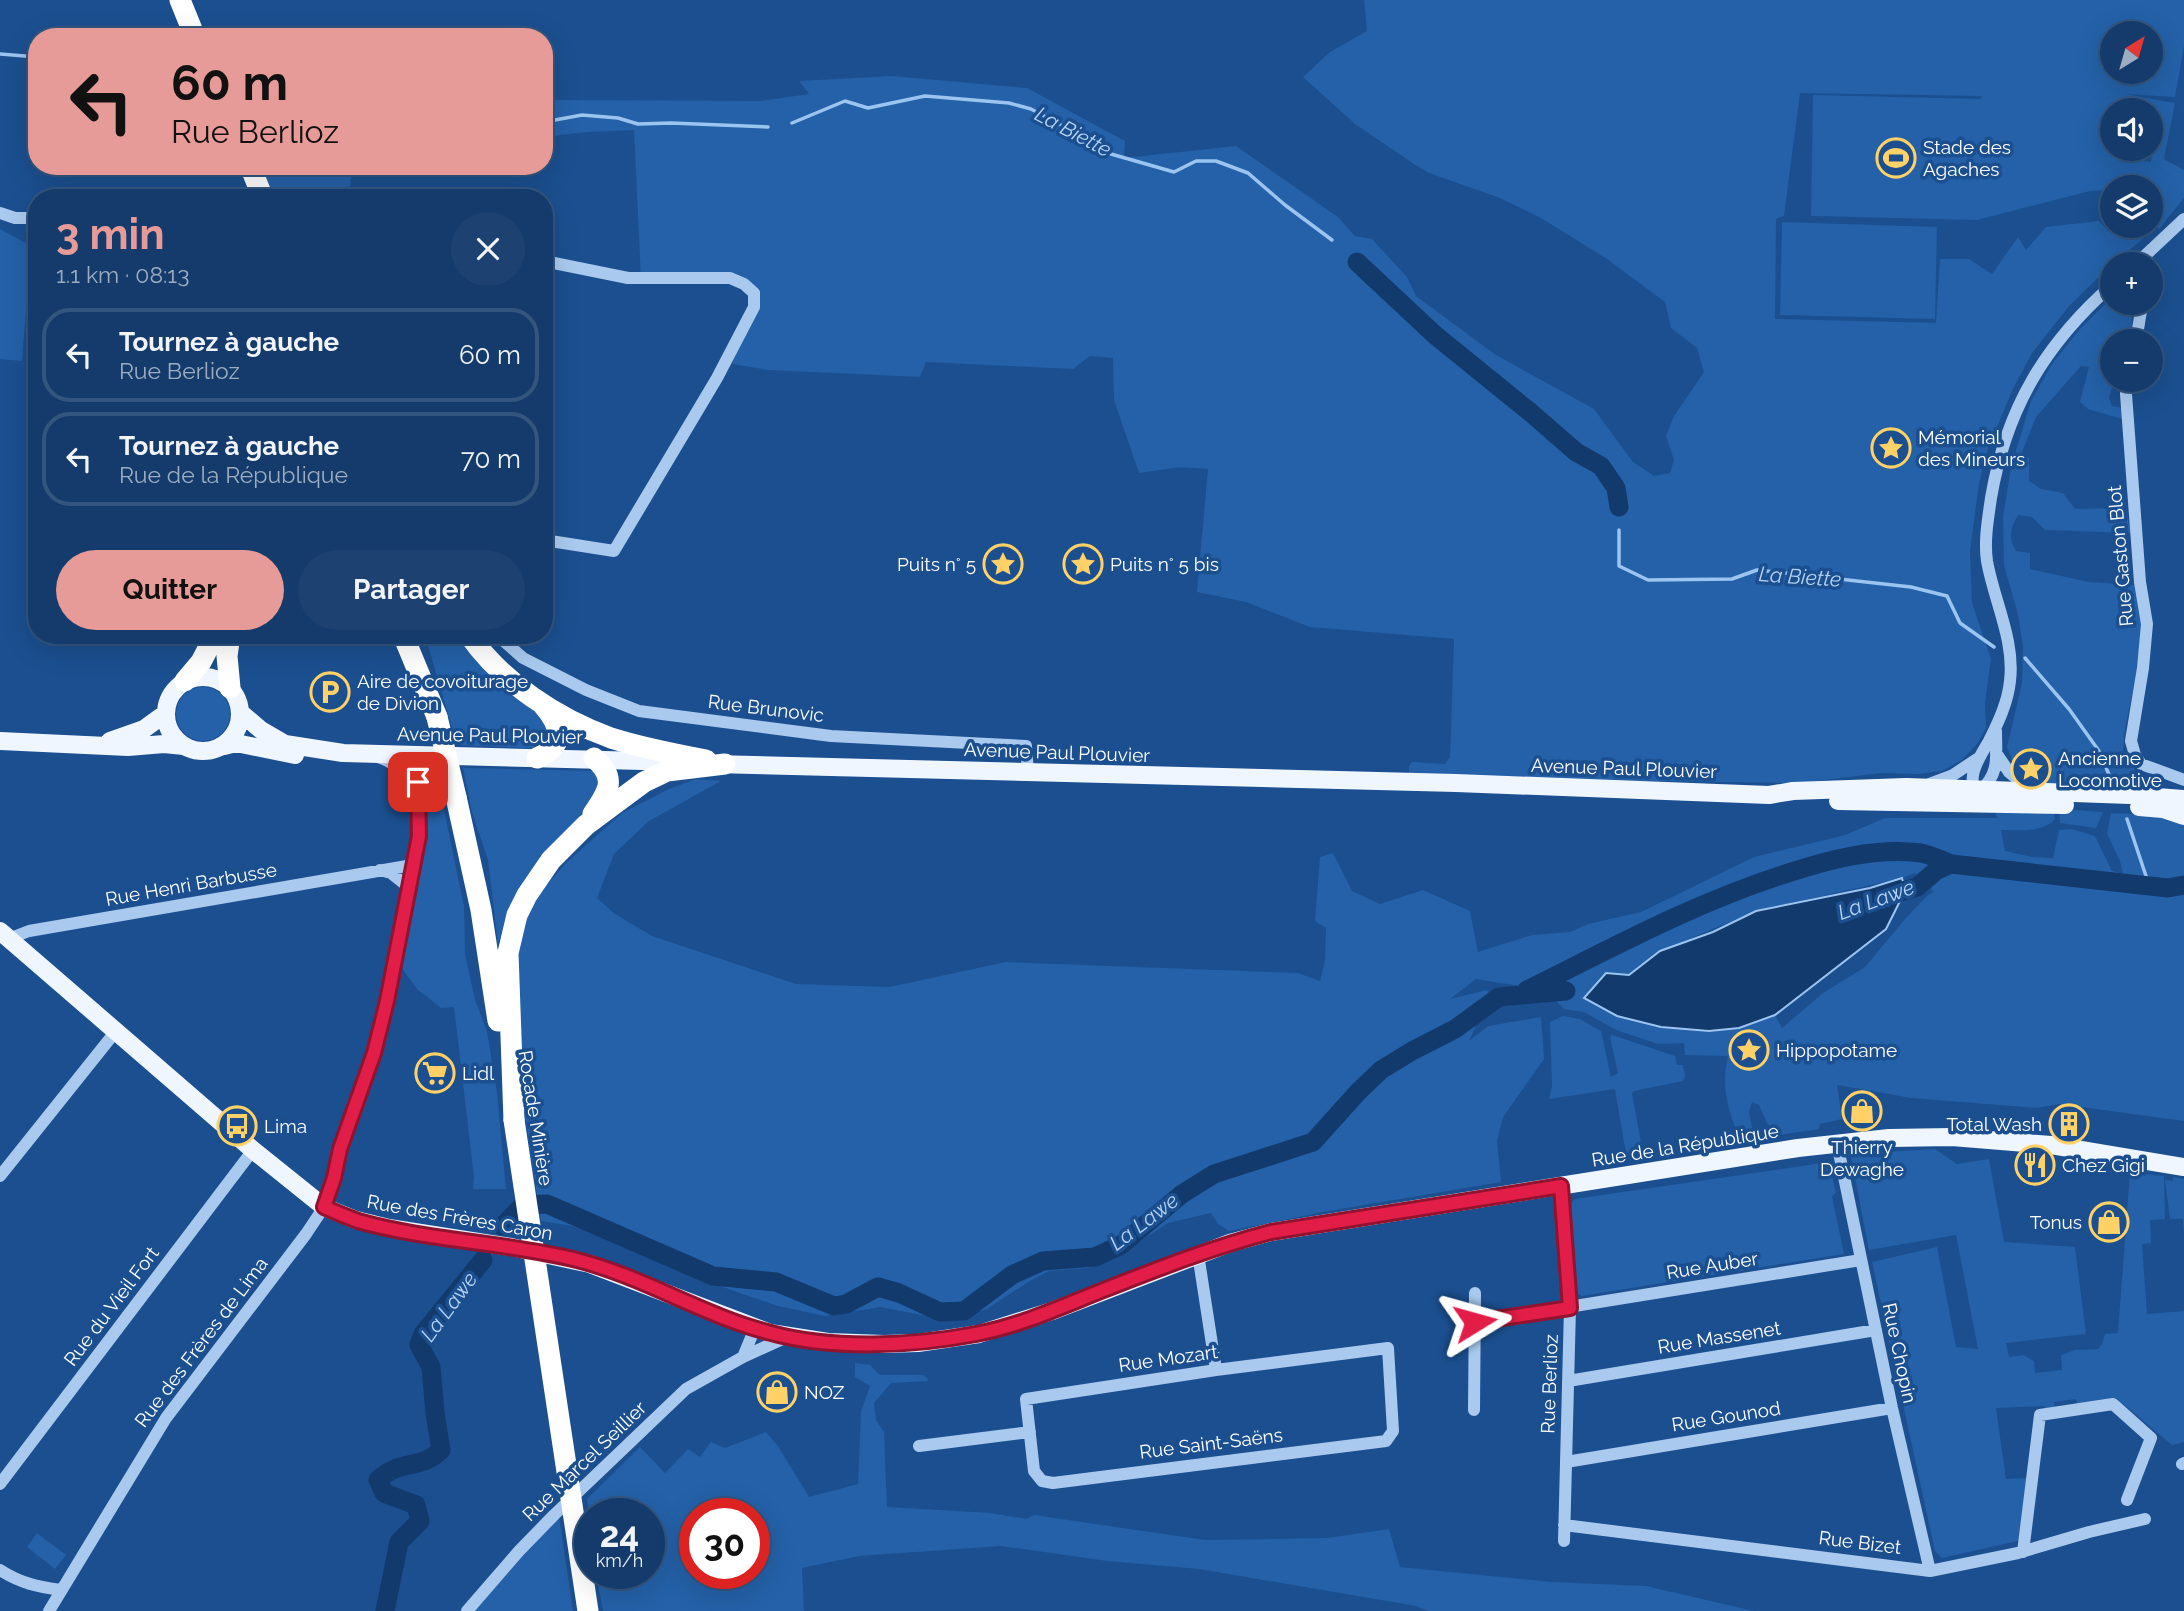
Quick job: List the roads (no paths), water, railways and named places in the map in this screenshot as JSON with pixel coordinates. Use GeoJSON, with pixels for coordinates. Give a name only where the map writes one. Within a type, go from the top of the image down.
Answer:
{"type":"FeatureCollection","features":[{"type":"Feature","properties":{"kind":"highway"},"geometry":{"type":"LineString","coordinates":[[180,0],[191,28]]}},
{"type":"Feature","properties":{"kind":"highway"},"geometry":{"type":"LineString","coordinates":[[185,681],[201,662],[210,644]]}},
{"type":"Feature","properties":{"kind":"highway"},"geometry":{"type":"LineString","coordinates":[[229,644],[230,688]]}},
{"type":"Feature","properties":{"kind":"highway"},"geometry":{"type":"LineString","coordinates":[[407,644],[437,717]]}},
{"type":"Feature","properties":{"kind":"highway","name":"Rocade Minière"},"geometry":{"type":"LineString","coordinates":[[419,644],[481,910],[588,1611]]}},
{"type":"Feature","properties":{"kind":"highway"},"geometry":{"type":"LineString","coordinates":[[477,644],[496,667],[541,704],[568,719],[613,738],[725,765]]}},
{"type":"Feature","properties":{"kind":"highway"},"geometry":{"type":"LineString","coordinates":[[537,758],[555,748],[558,741],[555,721],[541,704]]}},
{"type":"Feature","properties":{"kind":"highway"},"geometry":{"type":"LineString","coordinates":[[586,825],[608,789],[606,771],[594,758]]}},
{"type":"Feature","properties":{"kind":"highway"},"geometry":{"type":"LineString","coordinates":[[514,1120],[508,953],[517,915],[534,882],[551,860],[586,825],[644,782],[667,771],[725,765]]}},
{"type":"Feature","properties":{"kind":"main road"},"geometry":{"type":"LineString","coordinates":[[0,741],[184,746],[204,752],[223,746],[233,737],[239,726],[241,713],[236,695],[222,682],[204,677],[185,681],[172,695],[166,713],[168,726],[174,737],[184,746]]}},
{"type":"Feature","properties":{"kind":"main road"},"geometry":{"type":"LineString","coordinates":[[93,745],[144,729],[166,713]]}},
{"type":"Feature","properties":{"kind":"main road","name":"Avenue Paul Plouvier"},"geometry":{"type":"LineString","coordinates":[[241,713],[261,730],[285,744],[343,753],[1456,783],[1769,795],[1793,791],[1906,787],[2035,791],[2182,801]]}},
{"type":"Feature","properties":{"kind":"main road","name":"Avenue Paul Plouvier"},"geometry":{"type":"LineString","coordinates":[[223,746],[236,743],[298,756],[326,757],[343,753]]}},
{"type":"Feature","properties":{"kind":"main road","name":"Avenue Paul Plouvier"},"geometry":{"type":"LineString","coordinates":[[1769,795],[1785,800],[2146,807],[2184,816]]}},
{"type":"Feature","properties":{"kind":"main road","name":"Rue des Frères Caron"},"geometry":{"type":"LineString","coordinates":[[6,936],[253,1150],[324,1207],[356,1220],[389,1228],[511,1247],[590,1264],[755,1328],[787,1337],[884,1344],[918,1343],[979,1334],[1052,1311],[1198,1254]]}},
{"type":"Feature","properties":{"kind":"main road","name":"Rue de la République"},"geometry":{"type":"LineString","coordinates":[[1198,1254],[1230,1242],[1271,1232],[1837,1143],[1915,1137],[1976,1139],[2051,1145],[2184,1167]]}},
{"type":"Feature","properties":{"kind":"street"},"geometry":{"type":"LineString","coordinates":[[0,213],[15,218],[28,218]]}},
{"type":"Feature","properties":{"kind":"street"},"geometry":{"type":"LineString","coordinates":[[2149,252],[2184,219]]}},
{"type":"Feature","properties":{"kind":"street"},"geometry":{"type":"LineString","coordinates":[[553,263],[628,278],[730,278],[744,284],[754,293],[754,307],[717,378],[614,551],[553,541]]}},
{"type":"Feature","properties":{"kind":"street"},"geometry":{"type":"LineString","coordinates":[[1995,803],[1978,790],[1973,772],[1996,728],[2011,674],[2007,640],[1986,552],[1987,522],[2000,453],[2021,402],[2048,352],[2100,297]]}},
{"type":"Feature","properties":{"kind":"street","name":"Rue Gaston Blot"},"geometry":{"type":"LineString","coordinates":[[2126,392],[2140,582],[2147,624],[2131,741],[2141,764],[2184,780]]}},
{"type":"Feature","properties":{"kind":"street","name":"Rue Brunovic"},"geometry":{"type":"LineString","coordinates":[[507,644],[523,658],[586,690],[639,711],[831,736],[1026,746],[1028,772]]}},
{"type":"Feature","properties":{"kind":"street"},"geometry":{"type":"LineString","coordinates":[[1887,801],[1913,797],[1960,796],[1978,790],[1992,779],[1996,728]]}},
{"type":"Feature","properties":{"kind":"street"},"geometry":{"type":"LineString","coordinates":[[363,753],[392,762],[405,775],[418,802]]}},
{"type":"Feature","properties":{"kind":"street"},"geometry":{"type":"LineString","coordinates":[[1996,753],[2014,778],[2035,791]]}},
{"type":"Feature","properties":{"kind":"street"},"geometry":{"type":"LineString","coordinates":[[418,802],[418,782],[433,754]]}},
{"type":"Feature","properties":{"kind":"street"},"geometry":{"type":"LineString","coordinates":[[1906,787],[1943,780],[1968,767],[1982,754]]}},
{"type":"Feature","properties":{"kind":"street"},"geometry":{"type":"LineString","coordinates":[[2146,807],[2182,801]]}},
{"type":"Feature","properties":{"kind":"street","name":"Rue des Frères de Lima"},"geometry":{"type":"LineString","coordinates":[[49,1611],[166,1418],[324,1207],[340,1149],[381,1028],[416,859],[419,836],[418,802]]}},
{"type":"Feature","properties":{"kind":"street","name":"Rue Henri Barbusse"},"geometry":{"type":"LineString","coordinates":[[6,936],[407,866],[416,859]]}},
{"type":"Feature","properties":{"kind":"street"},"geometry":{"type":"LineString","coordinates":[[380,870],[391,873],[410,888]]}},
{"type":"Feature","properties":{"kind":"street"},"geometry":{"type":"LineString","coordinates":[[0,1176],[116,1031]]}},
{"type":"Feature","properties":{"kind":"street","name":"Rue Chopin"},"geometry":{"type":"LineString","coordinates":[[1837,1143],[1875,1330],[1930,1571]]}},
{"type":"Feature","properties":{"kind":"street","name":"Rue du Vieil Fort"},"geometry":{"type":"LineString","coordinates":[[0,1484],[253,1150]]}},
{"type":"Feature","properties":{"kind":"street","name":"Rue Berlioz"},"geometry":{"type":"LineString","coordinates":[[1561,1186],[1570,1308],[1564,1541]]}},
{"type":"Feature","properties":{"kind":"street"},"geometry":{"type":"LineString","coordinates":[[1198,1254],[1216,1370]]}},
{"type":"Feature","properties":{"kind":"street","name":"Rue Auber"},"geometry":{"type":"LineString","coordinates":[[1475,1322],[1861,1260]]}},
{"type":"Feature","properties":{"kind":"street"},"geometry":{"type":"LineString","coordinates":[[1474,1409],[1475,1293]]}},
{"type":"Feature","properties":{"kind":"street"},"geometry":{"type":"LineString","coordinates":[[743,1357],[755,1328]]}},
{"type":"Feature","properties":{"kind":"street","name":"Rue Massenet"},"geometry":{"type":"LineString","coordinates":[[1568,1381],[1875,1330]]}},
{"type":"Feature","properties":{"kind":"street","name":"Rue Marcel Seillier"},"geometry":{"type":"LineString","coordinates":[[467,1611],[554,1515],[686,1389],[743,1357],[787,1337]]}},
{"type":"Feature","properties":{"kind":"street","name":"Rue Mozart"},"geometry":{"type":"LineString","coordinates":[[1034,1471],[1026,1399],[1216,1370],[1388,1348],[1393,1431]]}},
{"type":"Feature","properties":{"kind":"street"},"geometry":{"type":"LineString","coordinates":[[2023,1552],[2040,1415],[2113,1404],[2151,1438],[2127,1500]]}},
{"type":"Feature","properties":{"kind":"street","name":"Rue Gounod"},"geometry":{"type":"LineString","coordinates":[[1566,1462],[1892,1408]]}},
{"type":"Feature","properties":{"kind":"street","name":"Rue Saint-Saëns"},"geometry":{"type":"LineString","coordinates":[[1034,1471],[1042,1480],[1053,1483],[1382,1442],[1389,1438],[1393,1431]]}},
{"type":"Feature","properties":{"kind":"street"},"geometry":{"type":"LineString","coordinates":[[919,1446],[1030,1432]]}},
{"type":"Feature","properties":{"kind":"street","name":"Rue Bizet"},"geometry":{"type":"LineString","coordinates":[[1564,1525],[1930,1571],[2023,1552],[2088,1532],[2146,1519]]}},
{"type":"Feature","properties":{"kind":"street"},"geometry":{"type":"LineString","coordinates":[[0,1570],[33,1586],[61,1590]]}},
{"type":"Feature","properties":{"kind":"water"},"geometry":{"type":"Polygon","coordinates":[[[1902,878],[1905,891],[1886,929],[1775,1015],[1739,1028],[1709,1031],[1661,1027],[1617,1016],[1584,998],[1606,973],[1629,975],[1660,951],[1713,932],[1756,911],[1870,888],[1902,878]]]}},
{"type":"Feature","properties":{"kind":"waterway","name":"La Biette"},"geometry":{"type":"LineString","coordinates":[[0,54],[28,56]]}},
{"type":"Feature","properties":{"kind":"waterway","name":"La Biette"},"geometry":{"type":"LineString","coordinates":[[792,123],[845,101],[868,108],[925,96],[1009,103],[1031,109],[1104,152],[1174,172],[1196,161],[1216,161],[1248,173],[1332,240]]}},
{"type":"Feature","properties":{"kind":"waterway","name":"La Biette"},"geometry":{"type":"LineString","coordinates":[[553,120],[582,115],[618,118],[638,124],[768,127]]}},
{"type":"Feature","properties":{"kind":"waterway","name":"La Biette"},"geometry":{"type":"LineString","coordinates":[[1357,262],[1435,335],[1576,452],[1601,466],[1616,488],[1619,507]]}},
{"type":"Feature","properties":{"kind":"waterway","name":"La Biette"},"geometry":{"type":"LineString","coordinates":[[1619,530],[1619,566],[1648,580],[1732,579],[1757,570],[1911,587],[1947,596],[1960,623],[1994,647]]}},
{"type":"Feature","properties":{"kind":"waterway","name":"La Biette"},"geometry":{"type":"LineString","coordinates":[[2025,658],[2069,709],[2099,751],[2113,784]]}},
{"type":"Feature","properties":{"kind":"waterway","name":"La Biette"},"geometry":{"type":"LineString","coordinates":[[2127,819],[2149,885]]}},
{"type":"Feature","properties":{"kind":"waterway"},"geometry":{"type":"LineString","coordinates":[[1527,990],[1686,912],[1801,869],[1852,856],[1886,852],[1921,853],[1951,864]]}},
{"type":"Feature","properties":{"kind":"waterway","name":"La Lawe"},"geometry":{"type":"LineString","coordinates":[[1882,897],[1917,887],[1937,870],[1951,864],[2168,888],[2184,885]]}},
{"type":"Feature","properties":{"kind":"waterway","name":"La Lawe"},"geometry":{"type":"LineString","coordinates":[[503,1226],[523,1205],[547,1204],[713,1276],[776,1282],[834,1306],[846,1304],[878,1287],[899,1293],[940,1312],[964,1311],[1012,1275],[1043,1261],[1095,1257],[1121,1245],[1182,1194],[1214,1174],[1313,1142],[1381,1070],[1455,1029],[1499,997],[1566,991]]}},
{"type":"Feature","properties":{"kind":"waterway","name":"La Lawe"},"geometry":{"type":"LineString","coordinates":[[385,1611],[399,1542],[420,1521],[416,1505],[384,1493],[378,1480],[394,1469],[426,1460],[441,1450],[431,1367],[419,1345],[423,1334],[483,1260]]}},
{"type":"Feature","properties":{"kind":"place","name":"Stade des Agaches"},"geometry":{"type":"Point","coordinates":[1896,158]}},
{"type":"Feature","properties":{"kind":"place","name":"Mémorial des Mineurs"},"geometry":{"type":"Point","coordinates":[1891,448]}},
{"type":"Feature","properties":{"kind":"place","name":"Puits n° 5"},"geometry":{"type":"Point","coordinates":[1003,564]}},
{"type":"Feature","properties":{"kind":"place","name":"Puits n° 5 bis"},"geometry":{"type":"Point","coordinates":[1083,564]}},
{"type":"Feature","properties":{"kind":"place","name":"Aire de covoiturage de Divion"},"geometry":{"type":"Point","coordinates":[330,692]}},
{"type":"Feature","properties":{"kind":"place","name":"Ancienne Locomotive"},"geometry":{"type":"Point","coordinates":[2031,769]}},
{"type":"Feature","properties":{"kind":"place","name":"Hippopotame"},"geometry":{"type":"Point","coordinates":[1749,1050]}},
{"type":"Feature","properties":{"kind":"place","name":"Lidl"},"geometry":{"type":"Point","coordinates":[435,1073]}},
{"type":"Feature","properties":{"kind":"place","name":"Thierry Dewaghe"},"geometry":{"type":"Point","coordinates":[1862,1111]}},
{"type":"Feature","properties":{"kind":"place","name":"Total Wash"},"geometry":{"type":"Point","coordinates":[2069,1124]}},
{"type":"Feature","properties":{"kind":"place","name":"Lima"},"geometry":{"type":"Point","coordinates":[237,1126]}},
{"type":"Feature","properties":{"kind":"place","name":"Chez Gigi"},"geometry":{"type":"Point","coordinates":[2035,1165]}},
{"type":"Feature","properties":{"kind":"place","name":"Tonus"},"geometry":{"type":"Point","coordinates":[2109,1222]}},
{"type":"Feature","properties":{"kind":"place","name":"NOZ"},"geometry":{"type":"Point","coordinates":[777,1392]}}]}
